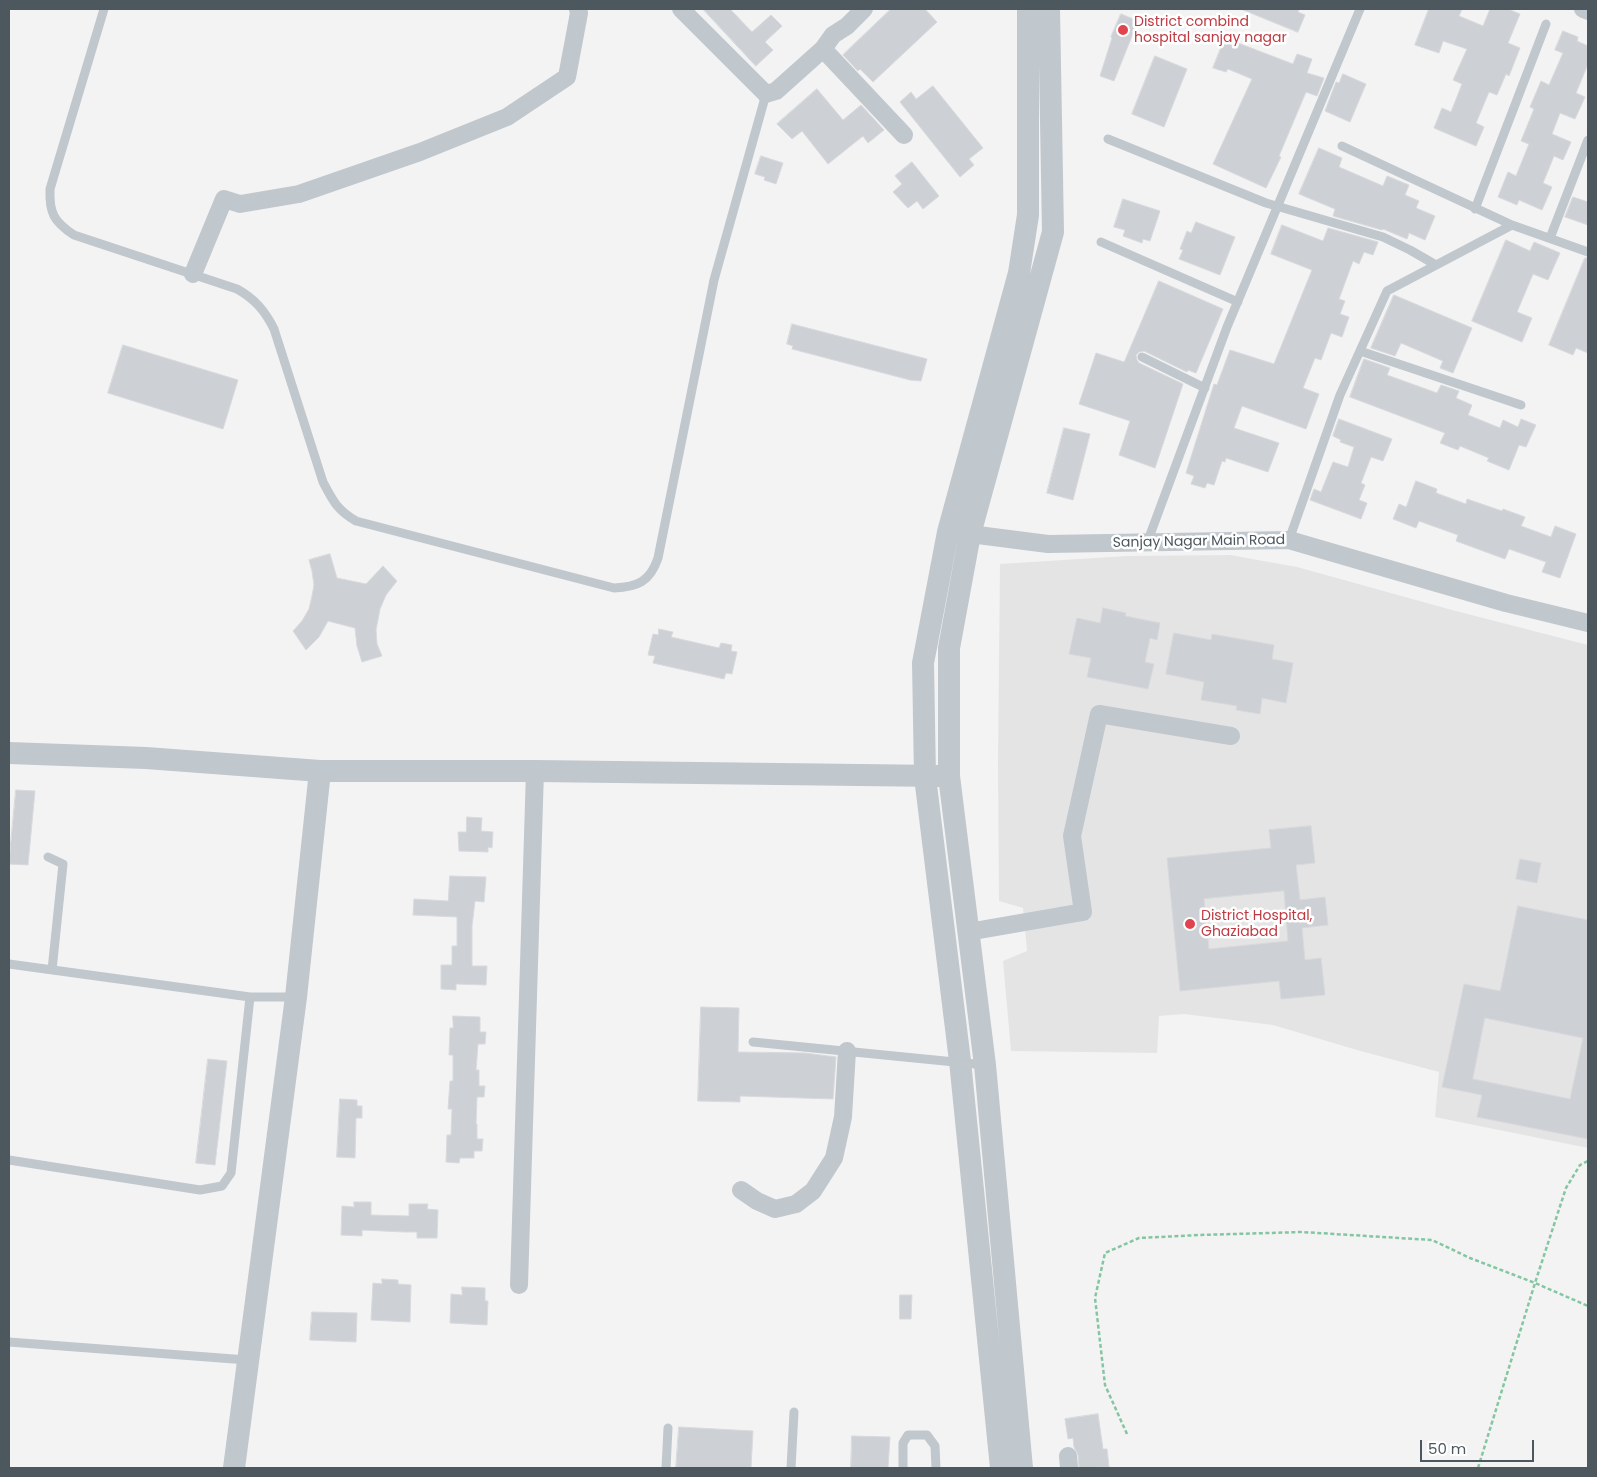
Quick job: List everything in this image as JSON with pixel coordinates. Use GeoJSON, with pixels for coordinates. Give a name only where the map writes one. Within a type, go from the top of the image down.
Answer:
{"type":"FeatureCollection","features":[{"type":"Feature","properties":{"kind":"street"},"geometry":{"type":"LineString","coordinates":[[193,274],[224,199],[240,204],[299,194],[420,152],[507,117],[567,77],[578,9]]}},
{"type":"Feature","properties":{"kind":"street"},"geometry":{"type":"LineString","coordinates":[[681,9],[766,94],[776,91],[823,49],[833,35],[847,26],[864,9]]}},
{"type":"Feature","properties":{"kind":"street"},"geometry":{"type":"LineString","coordinates":[[1022,1468],[985,1065],[949,776],[948,648],[960,530],[1019,273],[1028,215],[1028,9]]}},
{"type":"Feature","properties":{"kind":"street"},"geometry":{"type":"LineString","coordinates":[[1001,1468],[960,1062],[925,777],[923,663],[960,530],[1053,232],[1049,9]]}},
{"type":"Feature","properties":{"kind":"street"},"geometry":{"type":"LineString","coordinates":[[1583,9],[1588,11]]}},
{"type":"Feature","properties":{"kind":"street"},"geometry":{"type":"LineString","coordinates":[[823,49],[904,135]]}},
{"type":"Feature","properties":{"kind":"street","name":"Sanjay Nagar Main Road"},"geometry":{"type":"LineString","coordinates":[[960,530],[1048,544],[1289,540],[1506,603],[1588,623]]}},
{"type":"Feature","properties":{"kind":"street"},"geometry":{"type":"LineString","coordinates":[[968,932],[1083,912],[1072,836],[1099,714],[1231,736]]}},
{"type":"Feature","properties":{"kind":"street"},"geometry":{"type":"LineString","coordinates":[[9,752],[146,758],[320,771],[534,771],[949,776]]}},
{"type":"Feature","properties":{"kind":"street"},"geometry":{"type":"LineString","coordinates":[[234,1468],[296,997],[320,771]]}},
{"type":"Feature","properties":{"kind":"street"},"geometry":{"type":"LineString","coordinates":[[519,1285],[534,771]]}},
{"type":"Feature","properties":{"kind":"street"},"geometry":{"type":"LineString","coordinates":[[741,1190],[757,1201],[775,1209],[796,1204],[813,1191],[834,1158],[843,1117],[847,1051]]}},
{"type":"Feature","properties":{"kind":"lane"},"geometry":{"type":"LineString","coordinates":[[104,9],[50,189],[49,202],[53,217],[61,227],[74,236],[193,274],[237,289],[250,296],[267,314],[274,329],[323,482],[342,512],[356,521],[614,588],[632,587],[654,572],[714,280],[766,94]]}},
{"type":"Feature","properties":{"kind":"lane"},"geometry":{"type":"LineString","coordinates":[[1148,543],[1238,302],[1360,9]]}},
{"type":"Feature","properties":{"kind":"lane"},"geometry":{"type":"LineString","coordinates":[[1475,209],[1546,24]]}},
{"type":"Feature","properties":{"kind":"lane"},"geometry":{"type":"LineString","coordinates":[[1108,139],[1257,199],[1383,237],[1436,265]]}},
{"type":"Feature","properties":{"kind":"lane"},"geometry":{"type":"LineString","coordinates":[[1550,238],[1588,140]]}},
{"type":"Feature","properties":{"kind":"lane"},"geometry":{"type":"LineString","coordinates":[[1342,146],[1512,225],[1588,252]]}},
{"type":"Feature","properties":{"kind":"lane"},"geometry":{"type":"LineString","coordinates":[[1289,540],[1340,395],[1387,291],[1512,225]]}},
{"type":"Feature","properties":{"kind":"lane"},"geometry":{"type":"LineString","coordinates":[[1102,242],[1238,302]]}},
{"type":"Feature","properties":{"kind":"lane"},"geometry":{"type":"LineString","coordinates":[[1360,350],[1521,405]]}},
{"type":"Feature","properties":{"kind":"lane"},"geometry":{"type":"LineString","coordinates":[[1142,357],[1205,388]]}},
{"type":"Feature","properties":{"kind":"lane"},"geometry":{"type":"LineString","coordinates":[[48,858],[63,864],[52,970]]}},
{"type":"Feature","properties":{"kind":"lane"},"geometry":{"type":"LineString","coordinates":[[9,964],[250,997],[296,997]]}},
{"type":"Feature","properties":{"kind":"lane"},"geometry":{"type":"LineString","coordinates":[[9,1160],[200,1190],[222,1186],[231,1173],[250,997]]}},
{"type":"Feature","properties":{"kind":"lane"},"geometry":{"type":"LineString","coordinates":[[753,1042],[985,1065]]}},
{"type":"Feature","properties":{"kind":"lane"},"geometry":{"type":"LineString","coordinates":[[9,1342],[247,1360]]}},
{"type":"Feature","properties":{"kind":"lane"},"geometry":{"type":"LineString","coordinates":[[791,1468],[794,1412]]}},
{"type":"Feature","properties":{"kind":"lane"},"geometry":{"type":"LineString","coordinates":[[666,1468],[668,1428]]}},
{"type":"Feature","properties":{"kind":"lane"},"geometry":{"type":"LineString","coordinates":[[903,1468],[903,1443],[908,1435],[927,1436],[935,1446],[936,1468]]}},
{"type":"Feature","properties":{"kind":"path"},"geometry":{"type":"LineString","coordinates":[[1478,1468],[1566,1188],[1580,1166],[1588,1161]]}},
{"type":"Feature","properties":{"kind":"path"},"geometry":{"type":"LineString","coordinates":[[1127,1434],[1105,1385],[1095,1298],[1105,1253],[1139,1238],[1302,1232],[1432,1240],[1470,1258],[1535,1282],[1588,1306]]}},
{"type":"Feature","properties":{"kind":"shaded area"},"geometry":{"type":"Polygon","coordinates":[[[1230,555],[1297,567],[1588,645],[1588,1148],[1435,1117],[1439,1072],[1273,1025],[1184,1014],[1159,1016],[1157,1053],[1011,1051],[1003,961],[1027,951],[1023,908],[999,901],[1000,564],[1127,556],[1230,555]]]}},
{"type":"Feature","properties":{"kind":"building"},"geometry":{"type":"Polygon","coordinates":[[[703,9],[730,9],[752,32],[771,15],[782,26],[765,42],[773,50],[756,66],[703,9]]]}},
{"type":"Feature","properties":{"kind":"building"},"geometry":{"type":"Polygon","coordinates":[[[891,9],[925,9],[937,22],[873,82],[860,69],[858,71],[843,55],[891,9]]]}},
{"type":"Feature","properties":{"kind":"building"},"geometry":{"type":"Polygon","coordinates":[[[1241,9],[1299,9],[1298,12],[1305,15],[1298,32],[1241,9]]]}},
{"type":"Feature","properties":{"kind":"building"},"geometry":{"type":"Polygon","coordinates":[[[1429,9],[1462,9],[1459,16],[1483,26],[1490,9],[1508,9],[1520,14],[1508,43],[1520,48],[1509,76],[1506,74],[1497,95],[1489,92],[1476,123],[1484,127],[1476,146],[1434,128],[1442,108],[1451,112],[1462,84],[1453,80],[1467,49],[1443,41],[1439,53],[1415,45],[1429,9]]]}},
{"type":"Feature","properties":{"kind":"building"},"geometry":{"type":"Polygon","coordinates":[[[1121,14],[1138,21],[1114,81],[1100,76],[1111,37],[1121,14]]]}},
{"type":"Feature","properties":{"kind":"building"},"geometry":{"type":"Polygon","coordinates":[[[1563,31],[1578,37],[1577,41],[1588,46],[1588,64],[1576,93],[1585,97],[1575,119],[1560,113],[1552,134],[1571,142],[1563,160],[1554,156],[1543,183],[1552,187],[1542,210],[1519,200],[1517,205],[1498,197],[1508,172],[1516,176],[1529,144],[1521,141],[1534,109],[1530,107],[1541,81],[1549,85],[1563,53],[1555,50],[1563,31]]]}},
{"type":"Feature","properties":{"kind":"building"},"geometry":{"type":"Polygon","coordinates":[[[1225,38],[1293,64],[1297,54],[1312,59],[1307,73],[1324,78],[1317,96],[1306,92],[1279,156],[1281,157],[1266,188],[1213,164],[1252,79],[1228,69],[1226,72],[1213,68],[1225,38]]]}},
{"type":"Feature","properties":{"kind":"building"},"geometry":{"type":"Polygon","coordinates":[[[1155,56],[1187,69],[1164,127],[1132,114],[1155,56]]]}},
{"type":"Feature","properties":{"kind":"building"},"geometry":{"type":"Polygon","coordinates":[[[1343,74],[1366,84],[1350,122],[1325,111],[1336,82],[1339,83],[1343,74]]]}},
{"type":"Feature","properties":{"kind":"building"},"geometry":{"type":"Polygon","coordinates":[[[933,86],[983,148],[969,159],[974,165],[960,177],[900,102],[911,92],[916,99],[933,86]]]}},
{"type":"Feature","properties":{"kind":"building"},"geometry":{"type":"Polygon","coordinates":[[[817,89],[843,120],[861,105],[884,130],[868,143],[863,136],[828,164],[802,131],[792,139],[777,124],[817,89]]]}},
{"type":"Feature","properties":{"kind":"building"},"geometry":{"type":"Polygon","coordinates":[[[1319,148],[1342,158],[1339,167],[1383,186],[1387,176],[1409,185],[1405,195],[1419,201],[1416,208],[1435,216],[1425,240],[1409,233],[1407,239],[1383,229],[1333,216],[1335,209],[1299,194],[1319,148]]]}},
{"type":"Feature","properties":{"kind":"building"},"geometry":{"type":"Polygon","coordinates":[[[761,156],[783,163],[776,184],[764,180],[765,177],[755,174],[761,156]]]}},
{"type":"Feature","properties":{"kind":"building"},"geometry":{"type":"Polygon","coordinates":[[[912,162],[939,196],[923,209],[917,201],[908,208],[893,192],[902,184],[895,176],[912,162]]]}},
{"type":"Feature","properties":{"kind":"building"},"geometry":{"type":"Polygon","coordinates":[[[1573,197],[1588,202],[1588,225],[1565,217],[1573,197]]]}},
{"type":"Feature","properties":{"kind":"building"},"geometry":{"type":"Polygon","coordinates":[[[1123,199],[1160,211],[1150,241],[1143,239],[1142,243],[1123,236],[1125,230],[1114,227],[1123,199]]]}},
{"type":"Feature","properties":{"kind":"building"},"geometry":{"type":"Polygon","coordinates":[[[1196,222],[1235,237],[1220,275],[1179,259],[1183,250],[1180,249],[1187,231],[1191,233],[1196,222]]]}},
{"type":"Feature","properties":{"kind":"building"},"geometry":{"type":"Polygon","coordinates":[[[1282,225],[1323,241],[1328,228],[1378,242],[1373,255],[1364,252],[1359,264],[1353,261],[1339,299],[1345,301],[1340,314],[1349,317],[1342,337],[1331,333],[1321,360],[1315,358],[1303,388],[1319,394],[1306,429],[1242,406],[1234,428],[1279,443],[1268,472],[1226,458],[1225,462],[1222,461],[1214,485],[1207,483],[1205,488],[1191,484],[1194,476],[1186,473],[1214,384],[1217,385],[1230,350],[1274,364],[1312,270],[1271,254],[1282,225]]]}},
{"type":"Feature","properties":{"kind":"building"},"geometry":{"type":"Polygon","coordinates":[[[1506,240],[1530,251],[1534,242],[1560,253],[1548,280],[1533,274],[1517,312],[1532,318],[1522,342],[1472,321],[1506,240]]]}},
{"type":"Feature","properties":{"kind":"building"},"geometry":{"type":"Polygon","coordinates":[[[1585,258],[1588,258],[1588,353],[1576,348],[1573,355],[1549,345],[1585,258]]]}},
{"type":"Feature","properties":{"kind":"building"},"geometry":{"type":"Polygon","coordinates":[[[1159,281],[1223,309],[1196,373],[1188,370],[1187,372],[1144,351],[1136,355],[1139,363],[1183,384],[1155,468],[1119,455],[1130,421],[1079,404],[1096,353],[1124,362],[1159,281]]]}},
{"type":"Feature","properties":{"kind":"building"},"geometry":{"type":"Polygon","coordinates":[[[1394,295],[1472,328],[1453,373],[1440,368],[1443,361],[1401,343],[1395,356],[1371,348],[1394,295]]]}},
{"type":"Feature","properties":{"kind":"building"},"geometry":{"type":"Polygon","coordinates":[[[792,324],[927,359],[921,381],[910,380],[792,349],[793,346],[787,344],[792,324]]]}},
{"type":"Feature","properties":{"kind":"building"},"geometry":{"type":"Polygon","coordinates":[[[123,345],[238,380],[223,429],[108,393],[123,345]]]}},
{"type":"Feature","properties":{"kind":"building"},"geometry":{"type":"Polygon","coordinates":[[[1364,359],[1390,368],[1387,375],[1437,393],[1441,385],[1459,391],[1456,398],[1472,405],[1468,415],[1500,428],[1503,420],[1518,427],[1521,419],[1536,425],[1526,447],[1519,445],[1509,470],[1487,461],[1489,458],[1460,446],[1458,450],[1440,443],[1445,433],[1350,397],[1364,359]]]}},
{"type":"Feature","properties":{"kind":"building"},"geometry":{"type":"Polygon","coordinates":[[[1339,419],[1392,439],[1383,461],[1371,457],[1361,483],[1365,485],[1359,500],[1367,503],[1361,519],[1310,500],[1314,489],[1321,492],[1333,462],[1348,467],[1354,447],[1340,442],[1341,440],[1333,436],[1339,419]]]}},
{"type":"Feature","properties":{"kind":"building"},"geometry":{"type":"Polygon","coordinates":[[[1064,428],[1090,434],[1073,500],[1047,493],[1064,428]]]}},
{"type":"Feature","properties":{"kind":"building"},"geometry":{"type":"Polygon","coordinates":[[[1416,481],[1437,489],[1436,493],[1466,504],[1467,499],[1525,517],[1521,526],[1551,537],[1555,526],[1576,534],[1560,578],[1542,572],[1546,562],[1509,549],[1505,559],[1456,541],[1458,535],[1419,521],[1416,528],[1393,519],[1399,504],[1406,507],[1416,481]]]}},
{"type":"Feature","properties":{"kind":"building"},"geometry":{"type":"Polygon","coordinates":[[[330,554],[337,578],[366,584],[383,566],[397,581],[386,595],[380,609],[376,630],[377,644],[382,656],[362,662],[357,646],[355,628],[328,621],[319,637],[306,650],[293,631],[309,609],[312,596],[314,585],[309,560],[330,554]]]}},
{"type":"Feature","properties":{"kind":"building"},"geometry":{"type":"Polygon","coordinates":[[[1103,608],[1126,613],[1125,616],[1160,623],[1157,640],[1150,638],[1145,662],[1154,664],[1148,689],[1087,677],[1091,658],[1069,654],[1077,618],[1100,623],[1103,608]]]}},
{"type":"Feature","properties":{"kind":"building"},"geometry":{"type":"Polygon","coordinates":[[[659,629],[673,632],[671,637],[719,648],[721,643],[732,645],[731,651],[737,652],[732,674],[726,673],[724,679],[653,663],[655,656],[648,655],[653,634],[658,635],[659,629]]]}},
{"type":"Feature","properties":{"kind":"building"},"geometry":{"type":"Polygon","coordinates":[[[1174,633],[1211,640],[1212,634],[1274,645],[1272,659],[1293,663],[1286,703],[1262,698],[1260,714],[1236,710],[1237,706],[1201,700],[1204,682],[1166,674],[1174,633]]]}},
{"type":"Feature","properties":{"kind":"building"},"geometry":{"type":"Polygon","coordinates":[[[16,790],[35,791],[28,865],[9,864],[16,790]]]}},
{"type":"Feature","properties":{"kind":"building"},"geometry":{"type":"Polygon","coordinates":[[[467,817],[482,818],[481,831],[493,832],[492,848],[488,847],[488,852],[459,851],[458,832],[466,832],[467,817]]]}},
{"type":"Feature","properties":{"kind":"building"},"geometry":{"type":"Polygon","coordinates":[[[1311,826],[1315,863],[1296,865],[1300,900],[1325,897],[1328,925],[1302,928],[1305,960],[1321,958],[1325,995],[1281,999],[1279,981],[1180,991],[1167,858],[1271,848],[1269,830],[1311,826]],[[1284,891],[1204,899],[1209,949],[1288,941],[1284,891]]]}},
{"type":"Feature","properties":{"kind":"building"},"geometry":{"type":"Polygon","coordinates":[[[1520,859],[1541,863],[1537,883],[1516,879],[1520,859]]]}},
{"type":"Feature","properties":{"kind":"building"},"geometry":{"type":"Polygon","coordinates":[[[450,876],[486,877],[484,902],[475,901],[472,926],[472,966],[487,966],[486,985],[456,984],[456,990],[441,989],[441,965],[452,965],[452,946],[457,946],[457,917],[413,915],[414,899],[448,901],[450,876]]]}},
{"type":"Feature","properties":{"kind":"building"},"geometry":{"type":"Polygon","coordinates":[[[1518,906],[1588,920],[1588,1139],[1477,1117],[1482,1095],[1442,1087],[1464,984],[1500,991],[1518,906]],[[1485,1018],[1473,1079],[1570,1099],[1583,1038],[1485,1018]]]}},
{"type":"Feature","properties":{"kind":"building"},"geometry":{"type":"Polygon","coordinates":[[[701,1007],[739,1008],[738,1052],[805,1053],[836,1057],[833,1099],[740,1096],[740,1102],[698,1101],[701,1007]]]}},
{"type":"Feature","properties":{"kind":"building"},"geometry":{"type":"Polygon","coordinates":[[[453,1016],[480,1017],[480,1032],[486,1032],[485,1044],[478,1044],[476,1070],[479,1070],[479,1086],[485,1086],[484,1097],[477,1097],[477,1139],[483,1139],[482,1151],[474,1151],[474,1158],[460,1158],[459,1163],[446,1162],[447,1135],[451,1135],[452,1109],[448,1109],[450,1081],[453,1081],[453,1055],[449,1055],[450,1028],[453,1028],[453,1016]]]}},
{"type":"Feature","properties":{"kind":"building"},"geometry":{"type":"Polygon","coordinates":[[[208,1059],[227,1061],[215,1165],[196,1163],[208,1059]]]}},
{"type":"Feature","properties":{"kind":"building"},"geometry":{"type":"Polygon","coordinates":[[[340,1099],[357,1100],[357,1106],[362,1106],[362,1118],[356,1118],[355,1158],[337,1157],[340,1099]]]}},
{"type":"Feature","properties":{"kind":"building"},"geometry":{"type":"Polygon","coordinates":[[[354,1202],[371,1202],[371,1215],[409,1216],[409,1204],[428,1204],[427,1209],[438,1210],[437,1238],[417,1238],[417,1232],[362,1230],[362,1236],[341,1235],[342,1206],[354,1207],[354,1202]]]}},
{"type":"Feature","properties":{"kind":"building"},"geometry":{"type":"Polygon","coordinates":[[[382,1279],[398,1280],[398,1284],[411,1285],[410,1322],[371,1320],[373,1283],[382,1284],[382,1279]]]}},
{"type":"Feature","properties":{"kind":"building"},"geometry":{"type":"Polygon","coordinates":[[[462,1287],[485,1288],[485,1301],[488,1301],[487,1325],[450,1323],[451,1294],[462,1295],[462,1287]]]}},
{"type":"Feature","properties":{"kind":"building"},"geometry":{"type":"Polygon","coordinates":[[[900,1295],[912,1295],[911,1319],[900,1319],[900,1295]]]}},
{"type":"Feature","properties":{"kind":"building"},"geometry":{"type":"Polygon","coordinates":[[[312,1312],[357,1313],[356,1342],[310,1340],[312,1312]]]}},
{"type":"Feature","properties":{"kind":"building"},"geometry":{"type":"Polygon","coordinates":[[[1098,1414],[1103,1449],[1107,1449],[1109,1467],[1079,1468],[1078,1455],[1074,1447],[1073,1438],[1068,1439],[1065,1419],[1098,1414]]]}},
{"type":"Feature","properties":{"kind":"building"},"geometry":{"type":"Polygon","coordinates":[[[679,1427],[753,1431],[751,1468],[676,1468],[679,1427]]]}},
{"type":"Feature","properties":{"kind":"building"},"geometry":{"type":"Polygon","coordinates":[[[852,1436],[890,1437],[888,1468],[851,1468],[852,1436]]]}},
{"type":"Feature","properties":{"kind":"place","name":"District combind hospital sanjay nagar"},"geometry":{"type":"Point","coordinates":[1123,30]}},
{"type":"Feature","properties":{"kind":"place","name":"District Hospital, Ghaziabad"},"geometry":{"type":"Point","coordinates":[1190,924]}}]}
